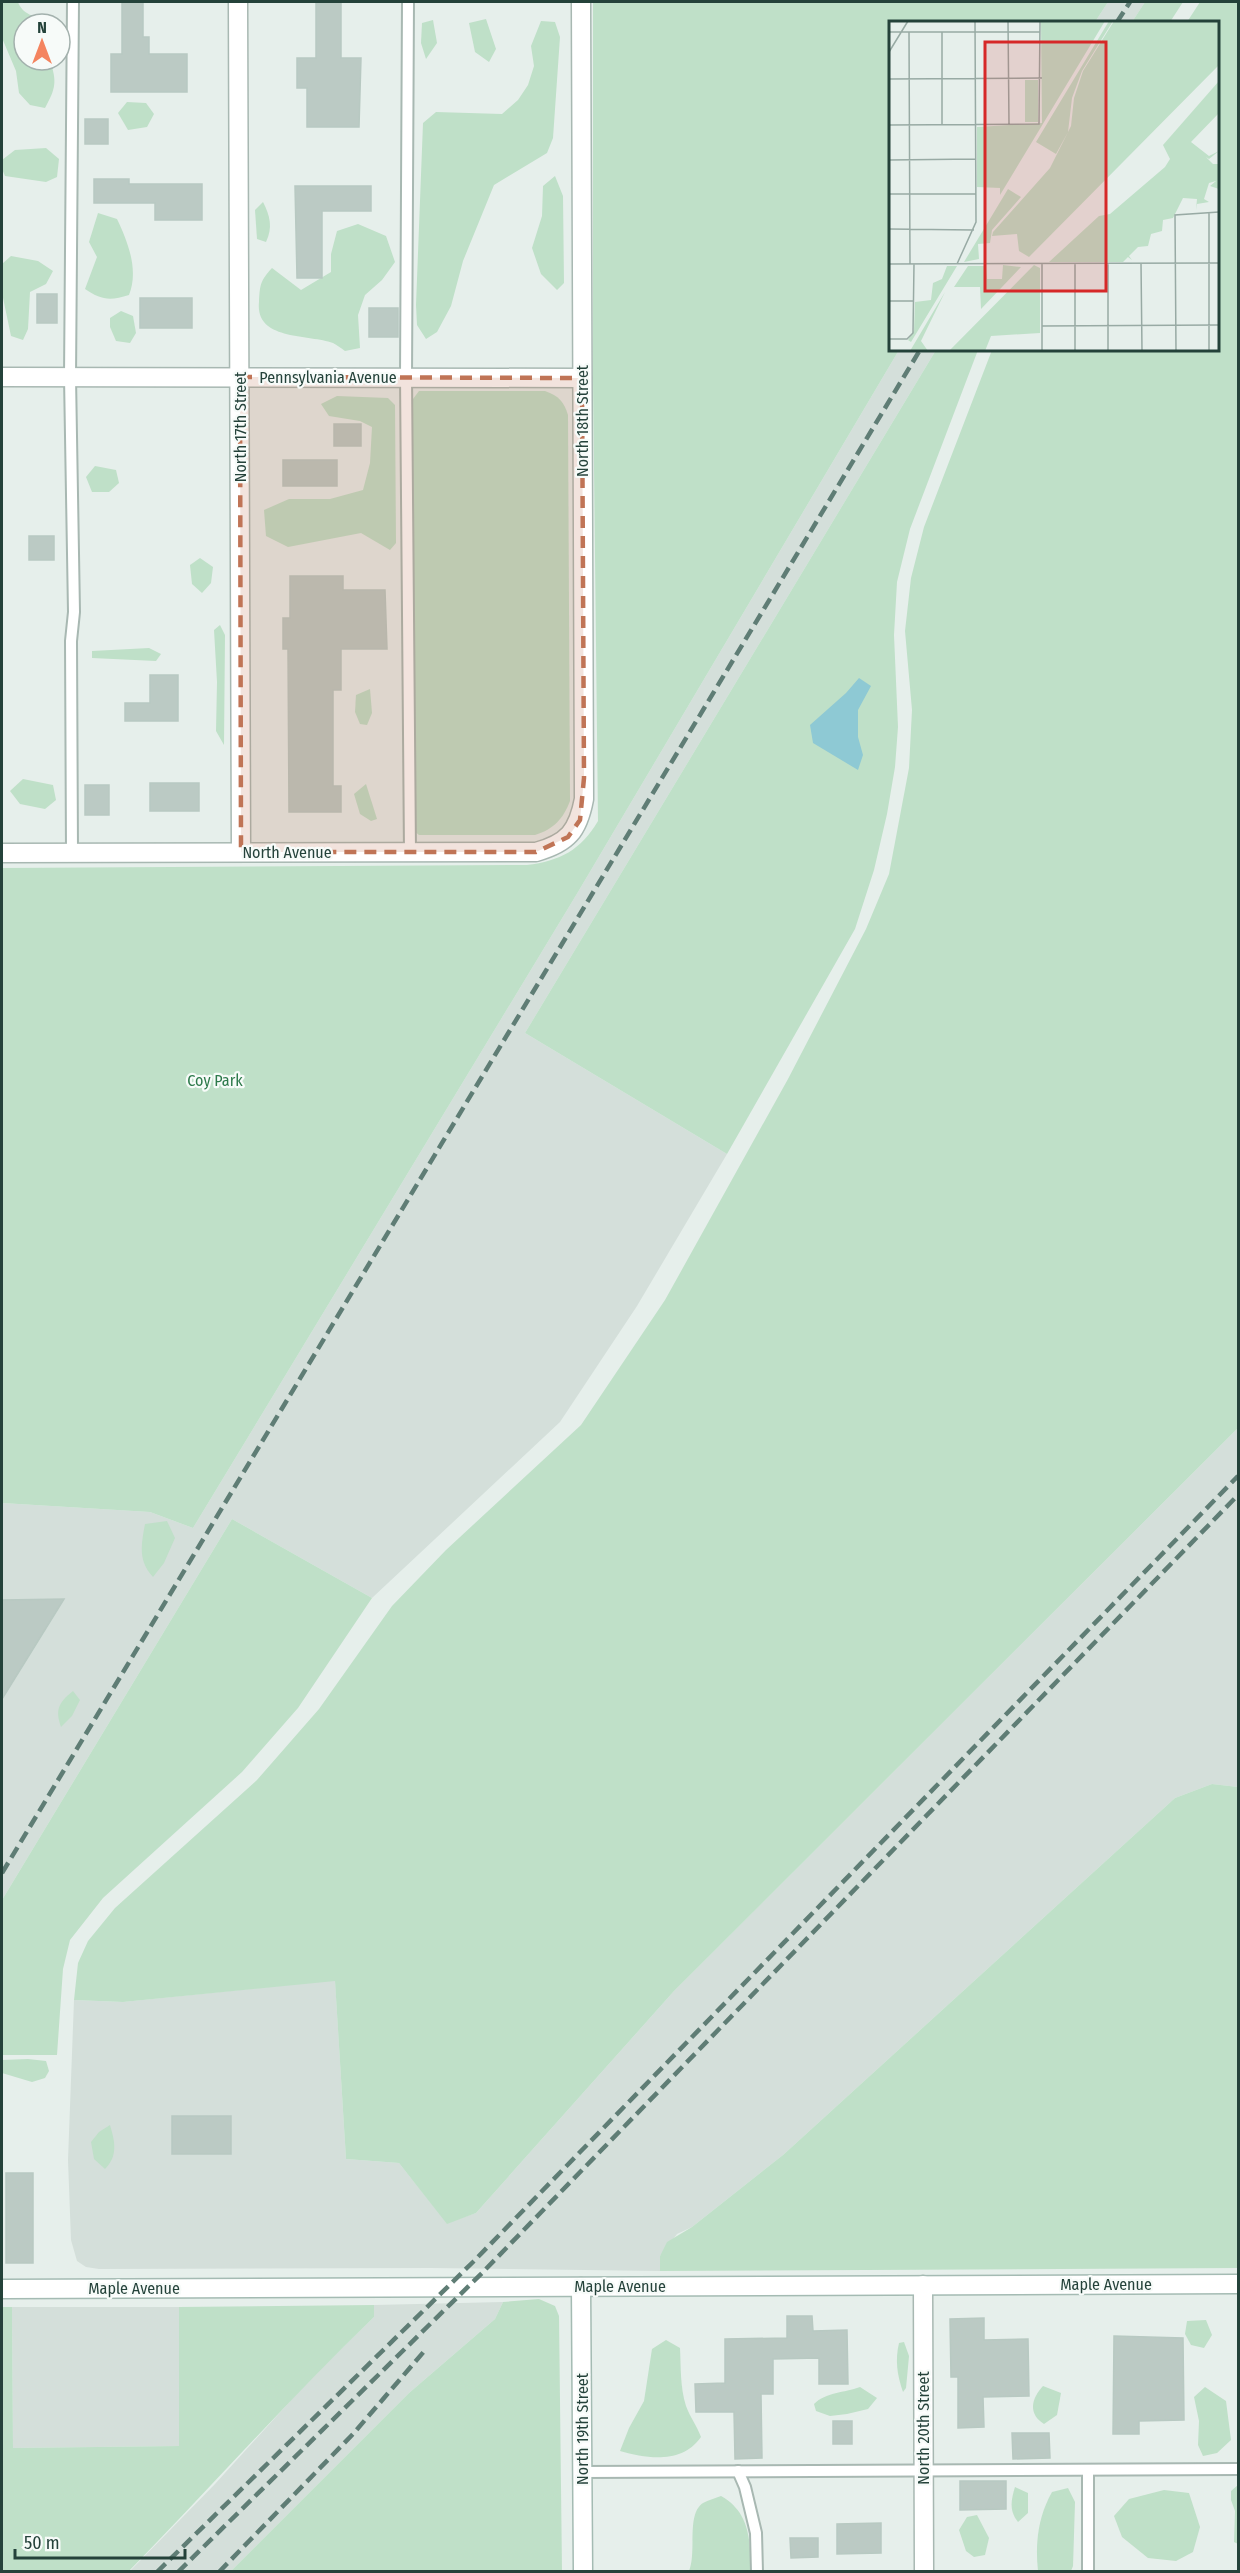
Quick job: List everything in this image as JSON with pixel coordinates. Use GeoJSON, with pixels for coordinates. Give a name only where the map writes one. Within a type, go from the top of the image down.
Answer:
{"type":"FeatureCollection","features":[{"type":"Feature","properties":{"kind":"street","name":"North 17th Street"},"geometry":{"type":"LineString","coordinates":[[238,2],[240,852]]}},
{"type":"Feature","properties":{"kind":"street","name":"North 18th Street"},"geometry":{"type":"LineString","coordinates":[[568,837],[580,820],[584,799],[581,2]]}},
{"type":"Feature","properties":{"kind":"street","name":"Pennsylvania Avenue"},"geometry":{"type":"LineString","coordinates":[[2,377],[582,378]]}},
{"type":"Feature","properties":{"kind":"street","name":"North Avenue"},"geometry":{"type":"LineString","coordinates":[[2,853],[537,852],[554,847],[568,837]]}},
{"type":"Feature","properties":{"kind":"street","name":"Maple Avenue"},"geometry":{"type":"LineString","coordinates":[[2,2289],[1239,2284]]}},
{"type":"Feature","properties":{"kind":"street","name":"North 20th Street"},"geometry":{"type":"LineString","coordinates":[[923,2285],[924,2571]]}},
{"type":"Feature","properties":{"kind":"street","name":"North 19th Street"},"geometry":{"type":"LineString","coordinates":[[581,2287],[583,2571]]}},
{"type":"Feature","properties":{"kind":"lane"},"geometry":{"type":"LineString","coordinates":[[72,852],[71,641],[74,612],[70,377],[73,2]]}},
{"type":"Feature","properties":{"kind":"lane"},"geometry":{"type":"LineString","coordinates":[[408,2],[406,377],[410,852]]}},
{"type":"Feature","properties":{"kind":"lane"},"geometry":{"type":"LineString","coordinates":[[582,2472],[1239,2469]]}},
{"type":"Feature","properties":{"kind":"lane"},"geometry":{"type":"LineString","coordinates":[[738,2471],[745,2487],[756,2534],[757,2571]]}},
{"type":"Feature","properties":{"kind":"lane"},"geometry":{"type":"LineString","coordinates":[[1088,2471],[1088,2571]]}},
{"type":"Feature","properties":{"kind":"highlighted area"},"geometry":{"type":"Polygon","coordinates":[[[240,377],[582,378],[584,778],[580,820],[568,837],[536,852],[241,852],[240,377]]]}},
{"type":"Feature","properties":{"kind":"shaded area"},"geometry":{"type":"Polygon","coordinates":[[[1108,2],[1145,2],[1133,21],[1096,21],[1108,2]]]}},
{"type":"Feature","properties":{"kind":"shaded area"},"geometry":{"type":"Polygon","coordinates":[[[898,351],[935,351],[525,1033],[727,1154],[637,1306],[560,1422],[372,1598],[232,1519],[2,1900],[2,1503],[150,1512],[193,1528],[578,892],[898,351]]]}},
{"type":"Feature","properties":{"kind":"shaded area"},"geometry":{"type":"Polygon","coordinates":[[[1238,1428],[1238,1787],[1212,1784],[1175,1798],[783,2155],[692,2227],[677,2234],[660,2256],[660,2271],[431,2268],[99,2269],[86,2267],[77,2261],[71,2240],[68,2160],[74,2000],[123,2002],[335,1980],[346,2159],[399,2163],[447,2223],[476,2213],[674,1991],[1238,1428]]]}},
{"type":"Feature","properties":{"kind":"shaded area"},"geometry":{"type":"Polygon","coordinates":[[[503,2302],[495,2319],[409,2393],[231,2571],[129,2572],[215,2484],[314,2375],[374,2317],[374,2305],[503,2302]]]}},
{"type":"Feature","properties":{"kind":"shaded area"},"geometry":{"type":"Polygon","coordinates":[[[12,2307],[179,2307],[179,2446],[13,2448],[12,2307]]]}},
{"type":"Feature","properties":{"kind":"green space"},"geometry":{"type":"Polygon","coordinates":[[[2,2],[18,2],[26,12],[12,12],[12,62],[2,38],[2,2]]]}},
{"type":"Feature","properties":{"kind":"green space","name":"Coy Park"},"geometry":{"type":"Polygon","coordinates":[[[593,2],[1108,2],[1096,21],[889,21],[889,351],[898,351],[578,892],[193,1528],[150,1512],[2,1503],[2,868],[527,865],[550,861],[577,847],[598,821],[593,379],[593,2]]]}},
{"type":"Feature","properties":{"kind":"green space"},"geometry":{"type":"Polygon","coordinates":[[[1145,2],[1183,2],[1171,21],[1133,21],[1145,2]]]}},
{"type":"Feature","properties":{"kind":"green space"},"geometry":{"type":"Polygon","coordinates":[[[1200,2],[1238,2],[1238,1428],[674,1991],[476,2213],[447,2224],[399,2163],[346,2159],[335,1981],[123,2002],[74,2000],[78,1963],[88,1941],[115,1908],[257,1780],[319,1709],[392,1606],[446,1550],[581,1425],[665,1300],[788,1079],[866,929],[889,874],[909,768],[912,710],[905,631],[911,578],[924,527],[992,351],[1219,351],[1219,21],[1188,21],[1200,2]]]}},
{"type":"Feature","properties":{"kind":"green space"},"geometry":{"type":"Polygon","coordinates":[[[486,19],[496,49],[489,62],[475,52],[469,23],[486,19]]]}},
{"type":"Feature","properties":{"kind":"green space"},"geometry":{"type":"Polygon","coordinates":[[[433,20],[437,43],[426,59],[421,43],[422,23],[433,20]]]}},
{"type":"Feature","properties":{"kind":"green space"},"geometry":{"type":"Polygon","coordinates":[[[541,21],[555,22],[560,37],[553,138],[547,153],[494,185],[463,261],[451,306],[437,332],[426,339],[417,325],[416,305],[423,123],[436,112],[502,114],[518,100],[528,85],[534,66],[531,46],[541,21]]]}},
{"type":"Feature","properties":{"kind":"green space"},"geometry":{"type":"Polygon","coordinates":[[[16,72],[53,72],[54,85],[45,108],[30,105],[19,93],[16,72]]]}},
{"type":"Feature","properties":{"kind":"green space"},"geometry":{"type":"Polygon","coordinates":[[[127,102],[146,103],[154,114],[147,127],[128,130],[118,113],[127,102]]]}},
{"type":"Feature","properties":{"kind":"green space"},"geometry":{"type":"Polygon","coordinates":[[[46,148],[59,159],[57,177],[46,182],[5,176],[2,160],[15,150],[46,148]]]}},
{"type":"Feature","properties":{"kind":"green space"},"geometry":{"type":"Polygon","coordinates":[[[555,176],[563,196],[564,283],[557,290],[541,274],[532,248],[542,216],[543,186],[555,176]]]}},
{"type":"Feature","properties":{"kind":"green space"},"geometry":{"type":"Polygon","coordinates":[[[263,202],[270,222],[266,242],[257,239],[255,210],[263,202]]]}},
{"type":"Feature","properties":{"kind":"green space"},"geometry":{"type":"Polygon","coordinates":[[[98,213],[117,219],[125,237],[131,256],[133,276],[129,295],[106,298],[85,289],[97,257],[89,242],[98,213]]]}},
{"type":"Feature","properties":{"kind":"green space"},"geometry":{"type":"Polygon","coordinates":[[[358,224],[386,236],[395,262],[382,280],[365,295],[358,315],[360,348],[345,351],[333,343],[286,334],[266,324],[260,315],[260,291],[263,280],[272,268],[301,290],[331,272],[331,254],[337,231],[358,224]]]}},
{"type":"Feature","properties":{"kind":"green space"},"geometry":{"type":"Polygon","coordinates":[[[11,256],[38,261],[53,271],[46,284],[30,292],[28,329],[23,340],[11,336],[2,293],[2,264],[11,256]]]}},
{"type":"Feature","properties":{"kind":"green space"},"geometry":{"type":"Polygon","coordinates":[[[121,311],[133,316],[136,333],[130,343],[116,341],[110,327],[110,318],[121,311]]]}},
{"type":"Feature","properties":{"kind":"green space"},"geometry":{"type":"Polygon","coordinates":[[[935,351],[978,351],[910,529],[897,582],[894,635],[898,727],[895,767],[874,870],[855,929],[727,1154],[525,1033],[935,351]]]}},
{"type":"Feature","properties":{"kind":"green space"},"geometry":{"type":"Polygon","coordinates":[[[419,391],[545,391],[560,400],[568,415],[570,801],[557,822],[548,830],[535,835],[419,835],[414,831],[412,429],[413,399],[419,391]]]}},
{"type":"Feature","properties":{"kind":"green space"},"geometry":{"type":"Polygon","coordinates":[[[337,396],[388,398],[395,405],[396,543],[390,550],[361,533],[288,547],[266,536],[264,510],[289,499],[330,499],[363,490],[370,463],[372,427],[360,421],[329,416],[321,404],[337,396]]]}},
{"type":"Feature","properties":{"kind":"green space"},"geometry":{"type":"Polygon","coordinates":[[[95,466],[116,470],[119,483],[109,492],[92,492],[86,477],[95,466]]]}},
{"type":"Feature","properties":{"kind":"green space"},"geometry":{"type":"Polygon","coordinates":[[[200,558],[213,567],[211,583],[202,593],[192,584],[190,565],[200,558]]]}},
{"type":"Feature","properties":{"kind":"green space"},"geometry":{"type":"Polygon","coordinates":[[[220,625],[225,635],[224,745],[216,731],[217,682],[214,630],[220,625]]]}},
{"type":"Feature","properties":{"kind":"green space"},"geometry":{"type":"Polygon","coordinates":[[[149,648],[161,654],[156,661],[92,658],[92,651],[149,648]]]}},
{"type":"Feature","properties":{"kind":"green space"},"geometry":{"type":"Polygon","coordinates":[[[370,689],[372,713],[367,725],[360,724],[355,712],[356,695],[370,689]]]}},
{"type":"Feature","properties":{"kind":"green space"},"geometry":{"type":"Polygon","coordinates":[[[23,779],[53,785],[56,800],[45,809],[20,804],[10,791],[23,779]]]}},
{"type":"Feature","properties":{"kind":"green space"},"geometry":{"type":"Polygon","coordinates":[[[366,784],[377,819],[371,821],[360,814],[354,794],[366,784]]]}},
{"type":"Feature","properties":{"kind":"green space"},"geometry":{"type":"Polygon","coordinates":[[[232,1519],[372,1598],[298,1708],[242,1772],[103,1898],[70,1940],[63,1969],[57,2055],[2,2055],[2,1900],[232,1519]]]}},
{"type":"Feature","properties":{"kind":"green space"},"geometry":{"type":"Polygon","coordinates":[[[167,1521],[175,1538],[164,1563],[153,1577],[143,1559],[145,1524],[167,1521]]]}},
{"type":"Feature","properties":{"kind":"green space"},"geometry":{"type":"Polygon","coordinates":[[[73,1691],[80,1700],[72,1716],[61,1727],[58,1716],[59,1707],[73,1691]]]}},
{"type":"Feature","properties":{"kind":"green space"},"geometry":{"type":"Polygon","coordinates":[[[1212,1784],[1238,1787],[1238,2268],[660,2271],[660,2256],[667,2242],[692,2227],[783,2155],[1175,1798],[1212,1784]]]}},
{"type":"Feature","properties":{"kind":"green space"},"geometry":{"type":"Polygon","coordinates":[[[2,2060],[46,2061],[49,2071],[45,2078],[32,2082],[2,2073],[2,2060]]]}},
{"type":"Feature","properties":{"kind":"green space"},"geometry":{"type":"Polygon","coordinates":[[[110,2125],[114,2154],[105,2169],[94,2159],[91,2142],[99,2132],[110,2125]]]}},
{"type":"Feature","properties":{"kind":"green space"},"geometry":{"type":"Polygon","coordinates":[[[539,2299],[555,2306],[559,2316],[562,2571],[231,2571],[409,2393],[495,2319],[503,2302],[539,2299]]]}},
{"type":"Feature","properties":{"kind":"green space"},"geometry":{"type":"Polygon","coordinates":[[[374,2305],[374,2317],[311,2379],[129,2571],[2,2571],[2,2307],[12,2307],[13,2448],[179,2446],[179,2307],[374,2305]]]}},
{"type":"Feature","properties":{"kind":"green space"},"geometry":{"type":"Polygon","coordinates":[[[1206,2320],[1212,2335],[1204,2348],[1191,2345],[1185,2334],[1187,2321],[1206,2320]]]}},
{"type":"Feature","properties":{"kind":"green space"},"geometry":{"type":"Polygon","coordinates":[[[666,2340],[680,2348],[684,2399],[701,2437],[684,2452],[664,2457],[642,2456],[620,2451],[629,2428],[644,2401],[652,2349],[666,2340]]]}},
{"type":"Feature","properties":{"kind":"green space"},"geometry":{"type":"Polygon","coordinates":[[[904,2342],[909,2356],[906,2388],[903,2392],[897,2361],[899,2343],[904,2342]]]}},
{"type":"Feature","properties":{"kind":"green space"},"geometry":{"type":"Polygon","coordinates":[[[1043,2386],[1061,2393],[1057,2415],[1044,2424],[1033,2411],[1036,2396],[1043,2386]]]}},
{"type":"Feature","properties":{"kind":"green space"},"geometry":{"type":"Polygon","coordinates":[[[860,2387],[877,2398],[868,2409],[830,2416],[816,2411],[814,2404],[824,2397],[860,2387]]]}},
{"type":"Feature","properties":{"kind":"green space"},"geometry":{"type":"Polygon","coordinates":[[[1205,2387],[1226,2401],[1231,2440],[1217,2453],[1203,2456],[1198,2445],[1199,2421],[1194,2397],[1205,2387]]]}},
{"type":"Feature","properties":{"kind":"green space"},"geometry":{"type":"Polygon","coordinates":[[[1238,2485],[1238,2544],[1234,2542],[1235,2511],[1231,2491],[1238,2485]]]}},
{"type":"Feature","properties":{"kind":"green space"},"geometry":{"type":"Polygon","coordinates":[[[1015,2487],[1028,2493],[1028,2513],[1018,2522],[1013,2514],[1012,2505],[1015,2487]]]}},
{"type":"Feature","properties":{"kind":"green space"},"geometry":{"type":"Polygon","coordinates":[[[1068,2488],[1075,2502],[1073,2566],[1071,2571],[1038,2571],[1037,2540],[1043,2511],[1052,2492],[1068,2488]]]}},
{"type":"Feature","properties":{"kind":"green space"},"geometry":{"type":"Polygon","coordinates":[[[1164,2490],[1189,2493],[1200,2527],[1193,2552],[1176,2561],[1148,2558],[1122,2537],[1114,2516],[1129,2499],[1164,2490]]]}},
{"type":"Feature","properties":{"kind":"green space"},"geometry":{"type":"Polygon","coordinates":[[[721,2496],[738,2510],[747,2529],[750,2571],[689,2571],[693,2524],[698,2508],[703,2503],[721,2496]]]}},
{"type":"Feature","properties":{"kind":"green space"},"geometry":{"type":"Polygon","coordinates":[[[977,2515],[989,2538],[985,2555],[974,2557],[966,2551],[959,2530],[967,2517],[977,2515]]]}},
{"type":"Feature","properties":{"kind":"water"},"geometry":{"type":"Polygon","coordinates":[[[859,678],[871,686],[858,710],[858,737],[863,755],[858,770],[813,743],[810,725],[846,693],[859,678]]]}},
{"type":"Feature","properties":{"kind":"building"},"geometry":{"type":"Polygon","coordinates":[[[122,2],[143,2],[143,37],[149,37],[149,54],[187,54],[187,92],[111,92],[111,54],[122,54],[122,2]]]}},
{"type":"Feature","properties":{"kind":"building"},"geometry":{"type":"Polygon","coordinates":[[[316,2],[341,2],[341,58],[361,58],[359,127],[307,127],[307,88],[297,88],[297,58],[316,58],[316,2]]]}},
{"type":"Feature","properties":{"kind":"building"},"geometry":{"type":"Polygon","coordinates":[[[85,119],[108,119],[108,144],[85,144],[85,119]]]}},
{"type":"Feature","properties":{"kind":"building"},"geometry":{"type":"Polygon","coordinates":[[[94,179],[129,179],[129,184],[202,184],[202,220],[155,220],[155,203],[94,203],[94,179]]]}},
{"type":"Feature","properties":{"kind":"building"},"geometry":{"type":"Polygon","coordinates":[[[295,186],[371,186],[371,211],[322,211],[322,278],[297,278],[295,186]]]}},
{"type":"Feature","properties":{"kind":"building"},"geometry":{"type":"Polygon","coordinates":[[[37,294],[57,294],[57,323],[37,323],[37,294]]]}},
{"type":"Feature","properties":{"kind":"building"},"geometry":{"type":"Polygon","coordinates":[[[140,298],[192,298],[192,328],[140,328],[140,298]]]}},
{"type":"Feature","properties":{"kind":"building"},"geometry":{"type":"Polygon","coordinates":[[[369,308],[398,308],[398,337],[369,337],[369,308]]]}},
{"type":"Feature","properties":{"kind":"building"},"geometry":{"type":"Polygon","coordinates":[[[334,424],[361,424],[361,446],[334,446],[334,424]]]}},
{"type":"Feature","properties":{"kind":"building"},"geometry":{"type":"Polygon","coordinates":[[[283,460],[337,460],[337,486],[283,486],[283,460]]]}},
{"type":"Feature","properties":{"kind":"building"},"geometry":{"type":"Polygon","coordinates":[[[29,536],[54,536],[54,560],[29,560],[29,536]]]}},
{"type":"Feature","properties":{"kind":"building"},"geometry":{"type":"Polygon","coordinates":[[[290,576],[343,576],[343,590],[385,590],[387,649],[341,649],[341,690],[333,690],[333,786],[341,786],[341,812],[289,812],[288,649],[283,649],[283,618],[290,618],[290,576]]]}},
{"type":"Feature","properties":{"kind":"building"},"geometry":{"type":"Polygon","coordinates":[[[150,675],[178,675],[178,721],[125,721],[125,703],[150,703],[150,675]]]}},
{"type":"Feature","properties":{"kind":"building"},"geometry":{"type":"Polygon","coordinates":[[[150,783],[199,783],[199,811],[150,811],[150,783]]]}},
{"type":"Feature","properties":{"kind":"building"},"geometry":{"type":"Polygon","coordinates":[[[85,785],[109,785],[109,815],[85,815],[85,785]]]}},
{"type":"Feature","properties":{"kind":"building"},"geometry":{"type":"Polygon","coordinates":[[[64,1599],[2,1699],[2,1600],[64,1599]]]}},
{"type":"Feature","properties":{"kind":"building"},"geometry":{"type":"Polygon","coordinates":[[[172,2116],[231,2116],[231,2154],[172,2154],[172,2116]]]}},
{"type":"Feature","properties":{"kind":"building"},"geometry":{"type":"Polygon","coordinates":[[[6,2173],[33,2173],[33,2263],[6,2263],[6,2173]]]}},
{"type":"Feature","properties":{"kind":"building"},"geometry":{"type":"Polygon","coordinates":[[[787,2316],[812,2316],[813,2331],[847,2330],[848,2384],[819,2384],[819,2358],[773,2359],[773,2394],[761,2394],[762,2458],[735,2459],[734,2412],[696,2412],[695,2384],[725,2383],[725,2339],[787,2338],[787,2316]]]}},
{"type":"Feature","properties":{"kind":"building"},"geometry":{"type":"Polygon","coordinates":[[[984,2318],[984,2340],[1028,2339],[1029,2396],[983,2397],[984,2427],[958,2428],[958,2377],[951,2377],[950,2319],[984,2318]]]}},
{"type":"Feature","properties":{"kind":"building"},"geometry":{"type":"Polygon","coordinates":[[[1114,2336],[1183,2338],[1184,2420],[1139,2421],[1139,2434],[1113,2434],[1114,2336]]]}},
{"type":"Feature","properties":{"kind":"building"},"geometry":{"type":"Polygon","coordinates":[[[833,2421],[852,2421],[852,2444],[833,2444],[833,2421]]]}},
{"type":"Feature","properties":{"kind":"building"},"geometry":{"type":"Polygon","coordinates":[[[1012,2433],[1049,2433],[1050,2458],[1013,2459],[1012,2433]]]}},
{"type":"Feature","properties":{"kind":"building"},"geometry":{"type":"Polygon","coordinates":[[[960,2481],[1006,2481],[1006,2509],[960,2510],[960,2481]]]}},
{"type":"Feature","properties":{"kind":"building"},"geometry":{"type":"Polygon","coordinates":[[[881,2523],[881,2553],[837,2554],[837,2524],[881,2523]]]}},
{"type":"Feature","properties":{"kind":"building"},"geometry":{"type":"Polygon","coordinates":[[[790,2538],[818,2538],[818,2557],[791,2558],[790,2538]]]}},
{"type":"Feature","properties":{"kind":"railway"},"geometry":{"type":"LineString","coordinates":[[1118,21],[1130,2]]}},
{"type":"Feature","properties":{"kind":"railway"},"geometry":{"type":"LineString","coordinates":[[2,1873],[919,351]]}},
{"type":"Feature","properties":{"kind":"railway"},"geometry":{"type":"LineString","coordinates":[[157,2572],[473,2262],[1238,1476]]}},
{"type":"Feature","properties":{"kind":"railway"},"geometry":{"type":"LineString","coordinates":[[178,2572],[482,2273],[1238,1495]]}},
{"type":"Feature","properties":{"kind":"railway"},"geometry":{"type":"LineString","coordinates":[[219,2572],[353,2434],[427,2348]]}}]}
